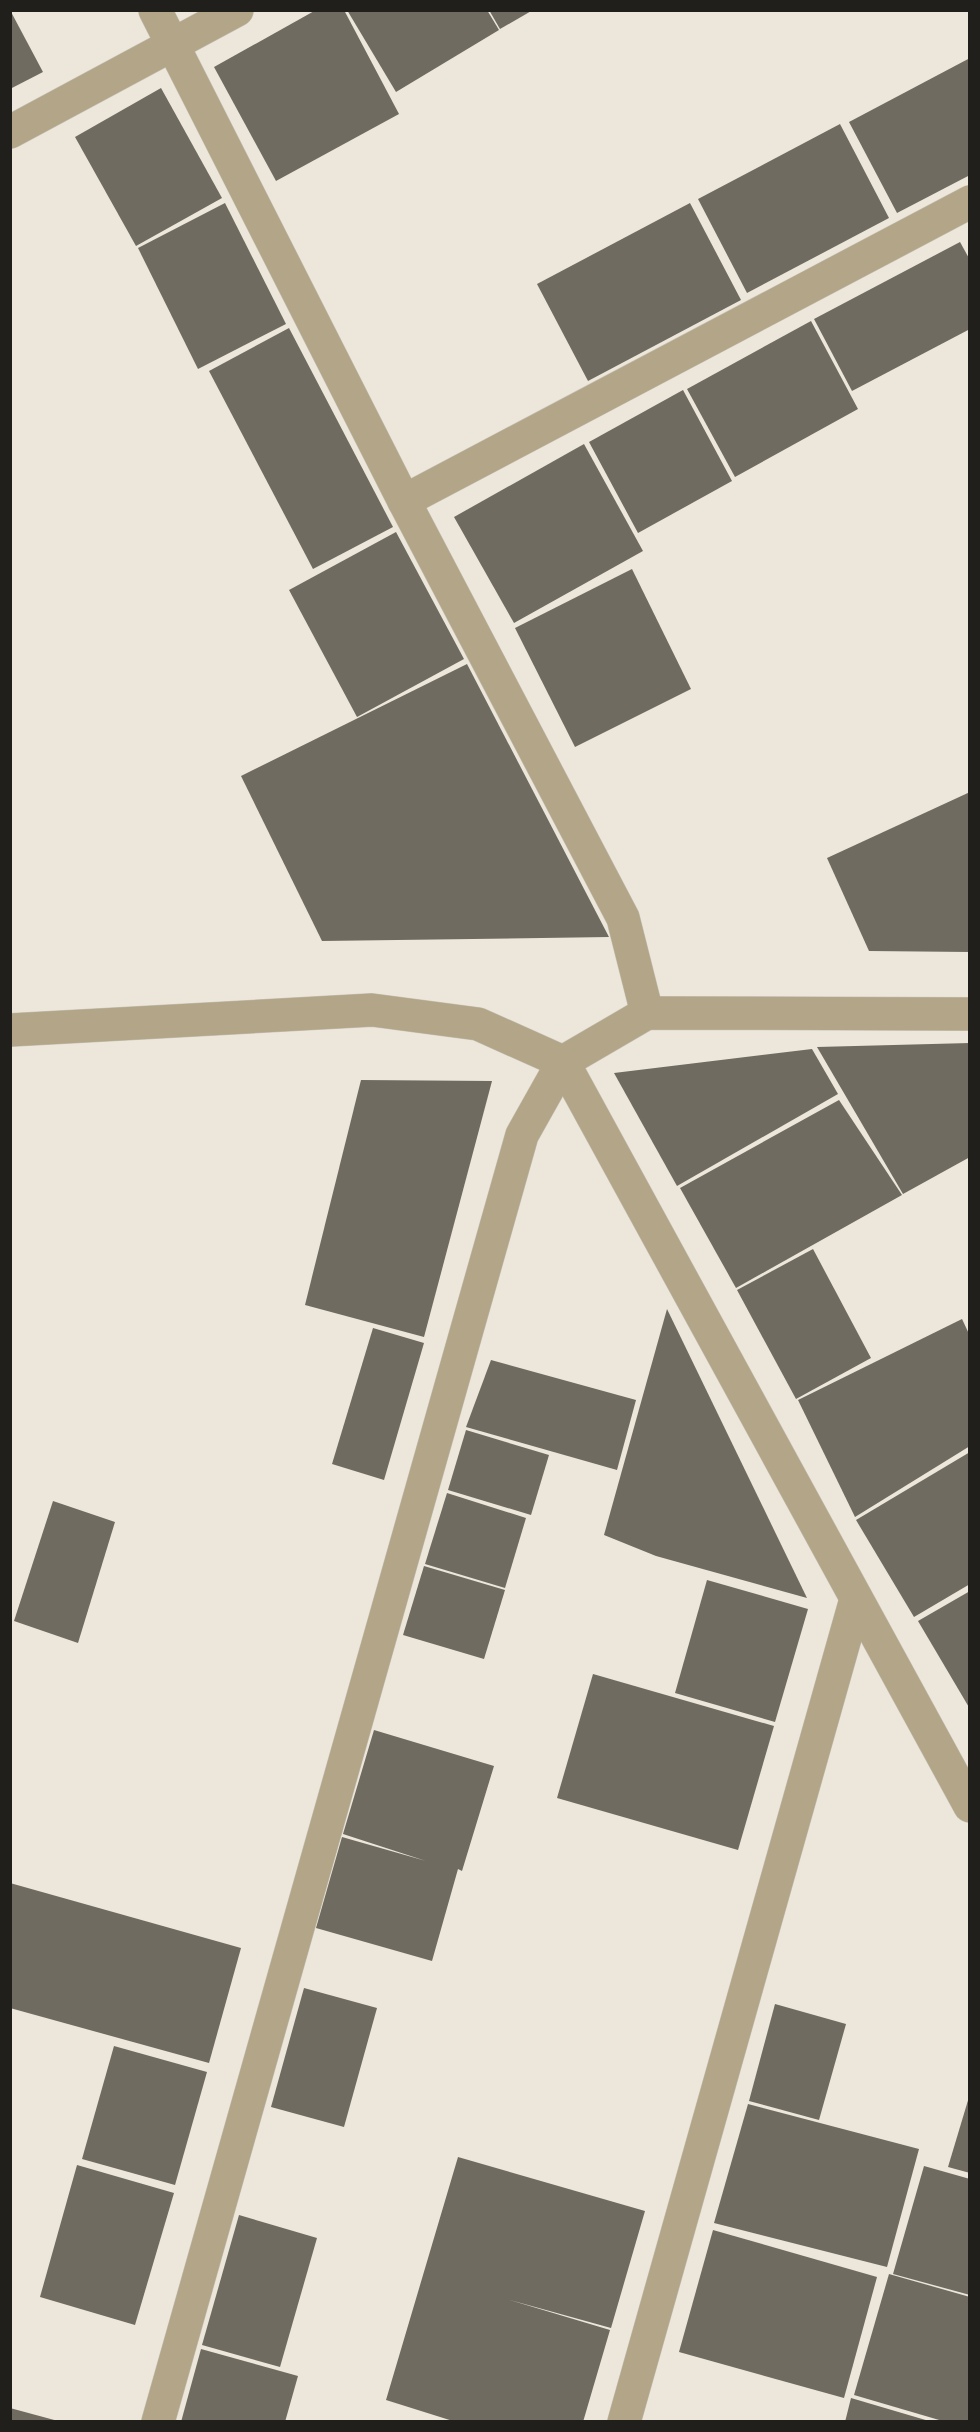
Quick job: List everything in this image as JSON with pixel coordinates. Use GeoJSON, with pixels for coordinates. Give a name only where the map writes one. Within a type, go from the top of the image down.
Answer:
{"type":"FeatureCollection","features":[{"type":"Feature","properties":{"kind":"street"},"geometry":{"type":"LineString","coordinates":[[155,10],[404,501],[623,918],[647,1013]]}},
{"type":"Feature","properties":{"kind":"street"},"geometry":{"type":"LineString","coordinates":[[10,132],[237,10]]}},
{"type":"Feature","properties":{"kind":"street"},"geometry":{"type":"LineString","coordinates":[[404,501],[969,202]]}},
{"type":"Feature","properties":{"kind":"street"},"geometry":{"type":"LineString","coordinates":[[10,1030],[372,1010],[478,1024],[563,1062],[969,1806]]}},
{"type":"Feature","properties":{"kind":"street"},"geometry":{"type":"LineString","coordinates":[[158,2421],[522,1134],[563,1062],[647,1013],[969,1014]]}},
{"type":"Feature","properties":{"kind":"street"},"geometry":{"type":"LineString","coordinates":[[624,2421],[856,1599]]}},
{"type":"Feature","properties":{"kind":"building"},"geometry":{"type":"Polygon","coordinates":[[[10,10],[43,72],[10,89],[10,10]]]}},
{"type":"Feature","properties":{"kind":"building"},"geometry":{"type":"Polygon","coordinates":[[[316,10],[344,10],[399,114],[276,181],[214,67],[316,10]]]}},
{"type":"Feature","properties":{"kind":"building"},"geometry":{"type":"Polygon","coordinates":[[[347,10],[487,10],[499,30],[396,92],[347,10]]]}},
{"type":"Feature","properties":{"kind":"building"},"geometry":{"type":"Polygon","coordinates":[[[489,10],[533,10],[500,29],[489,10]]]}},
{"type":"Feature","properties":{"kind":"building"},"geometry":{"type":"Polygon","coordinates":[[[970,58],[970,175],[897,213],[849,122],[970,58]]]}},
{"type":"Feature","properties":{"kind":"building"},"geometry":{"type":"Polygon","coordinates":[[[161,88],[222,198],[136,246],[75,137],[161,88]]]}},
{"type":"Feature","properties":{"kind":"building"},"geometry":{"type":"Polygon","coordinates":[[[840,124],[889,218],[747,293],[698,199],[840,124]]]}},
{"type":"Feature","properties":{"kind":"building"},"geometry":{"type":"Polygon","coordinates":[[[225,203],[286,324],[198,369],[138,248],[225,203]]]}},
{"type":"Feature","properties":{"kind":"building"},"geometry":{"type":"Polygon","coordinates":[[[690,203],[741,300],[588,381],[537,284],[690,203]]]}},
{"type":"Feature","properties":{"kind":"building"},"geometry":{"type":"Polygon","coordinates":[[[960,242],[970,260],[970,329],[852,391],[814,319],[960,242]]]}},
{"type":"Feature","properties":{"kind":"building"},"geometry":{"type":"Polygon","coordinates":[[[811,321],[858,409],[735,477],[687,389],[811,321]]]}},
{"type":"Feature","properties":{"kind":"building"},"geometry":{"type":"Polygon","coordinates":[[[289,328],[393,527],[313,569],[209,371],[289,328]]]}},
{"type":"Feature","properties":{"kind":"building"},"geometry":{"type":"Polygon","coordinates":[[[683,390],[732,481],[638,533],[589,442],[683,390]]]}},
{"type":"Feature","properties":{"kind":"building"},"geometry":{"type":"Polygon","coordinates":[[[584,444],[643,551],[514,623],[454,517],[584,444]]]}},
{"type":"Feature","properties":{"kind":"building"},"geometry":{"type":"Polygon","coordinates":[[[396,532],[464,659],[357,717],[289,590],[396,532]]]}},
{"type":"Feature","properties":{"kind":"building"},"geometry":{"type":"Polygon","coordinates":[[[632,569],[691,689],[575,747],[515,628],[632,569]]]}},
{"type":"Feature","properties":{"kind":"building"},"geometry":{"type":"Polygon","coordinates":[[[467,664],[609,937],[322,941],[241,776],[467,664]]]}},
{"type":"Feature","properties":{"kind":"building"},"geometry":{"type":"Polygon","coordinates":[[[970,792],[970,952],[869,951],[827,858],[970,792]]]}},
{"type":"Feature","properties":{"kind":"building"},"geometry":{"type":"Polygon","coordinates":[[[970,1043],[970,1157],[903,1194],[817,1047],[970,1043]]]}},
{"type":"Feature","properties":{"kind":"building"},"geometry":{"type":"Polygon","coordinates":[[[812,1049],[838,1094],[677,1186],[614,1073],[812,1049]]]}},
{"type":"Feature","properties":{"kind":"building"},"geometry":{"type":"Polygon","coordinates":[[[361,1080],[492,1081],[424,1337],[305,1305],[361,1080]]]}},
{"type":"Feature","properties":{"kind":"building"},"geometry":{"type":"Polygon","coordinates":[[[839,1100],[902,1195],[736,1288],[680,1188],[839,1100]]]}},
{"type":"Feature","properties":{"kind":"building"},"geometry":{"type":"Polygon","coordinates":[[[813,1249],[871,1358],[796,1399],[737,1290],[813,1249]]]}},
{"type":"Feature","properties":{"kind":"building"},"geometry":{"type":"Polygon","coordinates":[[[667,1309],[807,1598],[656,1556],[604,1535],[667,1309]]]}},
{"type":"Feature","properties":{"kind":"building"},"geometry":{"type":"Polygon","coordinates":[[[962,1319],[970,1336],[970,1446],[855,1517],[798,1400],[962,1319]]]}},
{"type":"Feature","properties":{"kind":"building"},"geometry":{"type":"Polygon","coordinates":[[[373,1328],[424,1343],[384,1480],[332,1464],[373,1328]]]}},
{"type":"Feature","properties":{"kind":"building"},"geometry":{"type":"Polygon","coordinates":[[[491,1360],[636,1400],[617,1470],[466,1427],[491,1360]]]}},
{"type":"Feature","properties":{"kind":"building"},"geometry":{"type":"Polygon","coordinates":[[[466,1430],[549,1455],[531,1515],[448,1490],[466,1430]]]}},
{"type":"Feature","properties":{"kind":"building"},"geometry":{"type":"Polygon","coordinates":[[[970,1452],[970,1584],[914,1617],[856,1520],[970,1452]]]}},
{"type":"Feature","properties":{"kind":"building"},"geometry":{"type":"Polygon","coordinates":[[[447,1493],[526,1518],[505,1588],[425,1564],[447,1493]]]}},
{"type":"Feature","properties":{"kind":"building"},"geometry":{"type":"Polygon","coordinates":[[[53,1501],[115,1522],[78,1643],[14,1621],[53,1501]]]}},
{"type":"Feature","properties":{"kind":"building"},"geometry":{"type":"Polygon","coordinates":[[[424,1566],[505,1590],[484,1659],[403,1635],[424,1566]]]}},
{"type":"Feature","properties":{"kind":"building"},"geometry":{"type":"Polygon","coordinates":[[[707,1580],[808,1609],[775,1722],[675,1693],[707,1580]]]}},
{"type":"Feature","properties":{"kind":"building"},"geometry":{"type":"Polygon","coordinates":[[[970,1591],[970,1709],[918,1621],[970,1591]]]}},
{"type":"Feature","properties":{"kind":"building"},"geometry":{"type":"Polygon","coordinates":[[[593,1674],[774,1726],[738,1850],[557,1798],[593,1674]]]}},
{"type":"Feature","properties":{"kind":"building"},"geometry":{"type":"Polygon","coordinates":[[[374,1730],[494,1766],[462,1871],[458,1869],[432,1961],[316,1928],[342,1837],[426,1861],[343,1834],[374,1730]]]}},
{"type":"Feature","properties":{"kind":"building"},"geometry":{"type":"Polygon","coordinates":[[[10,1883],[241,1948],[209,2063],[10,2008],[10,1883]]]}},
{"type":"Feature","properties":{"kind":"building"},"geometry":{"type":"Polygon","coordinates":[[[304,1988],[377,2008],[344,2127],[271,2107],[304,1988]]]}},
{"type":"Feature","properties":{"kind":"building"},"geometry":{"type":"Polygon","coordinates":[[[775,2004],[846,2024],[819,2120],[749,2101],[775,2004]]]}},
{"type":"Feature","properties":{"kind":"building"},"geometry":{"type":"Polygon","coordinates":[[[114,2046],[207,2072],[175,2185],[82,2159],[114,2046]]]}},
{"type":"Feature","properties":{"kind":"building"},"geometry":{"type":"Polygon","coordinates":[[[970,2097],[970,2173],[948,2167],[970,2097]]]}},
{"type":"Feature","properties":{"kind":"building"},"geometry":{"type":"Polygon","coordinates":[[[748,2104],[919,2149],[887,2267],[714,2223],[748,2104]]]}},
{"type":"Feature","properties":{"kind":"building"},"geometry":{"type":"Polygon","coordinates":[[[458,2157],[645,2211],[611,2328],[503,2298],[610,2330],[583,2422],[456,2422],[386,2400],[458,2157]]]}},
{"type":"Feature","properties":{"kind":"building"},"geometry":{"type":"Polygon","coordinates":[[[77,2165],[174,2193],[135,2325],[40,2297],[77,2165]]]}},
{"type":"Feature","properties":{"kind":"building"},"geometry":{"type":"Polygon","coordinates":[[[924,2166],[970,2179],[970,2295],[893,2274],[924,2166]]]}},
{"type":"Feature","properties":{"kind":"building"},"geometry":{"type":"Polygon","coordinates":[[[239,2215],[317,2238],[280,2367],[202,2345],[239,2215]]]}},
{"type":"Feature","properties":{"kind":"building"},"geometry":{"type":"Polygon","coordinates":[[[713,2230],[877,2277],[844,2398],[679,2352],[713,2230]]]}},
{"type":"Feature","properties":{"kind":"building"},"geometry":{"type":"Polygon","coordinates":[[[889,2274],[970,2297],[970,2422],[946,2422],[854,2395],[889,2274]]]}},
{"type":"Feature","properties":{"kind":"building"},"geometry":{"type":"Polygon","coordinates":[[[201,2349],[298,2376],[285,2422],[181,2422],[201,2349]]]}},
{"type":"Feature","properties":{"kind":"building"},"geometry":{"type":"Polygon","coordinates":[[[851,2398],[929,2421],[929,2422],[845,2422],[851,2398]]]}},
{"type":"Feature","properties":{"kind":"building"},"geometry":{"type":"Polygon","coordinates":[[[10,2408],[58,2421],[58,2422],[10,2422],[10,2408]]]}}]}
